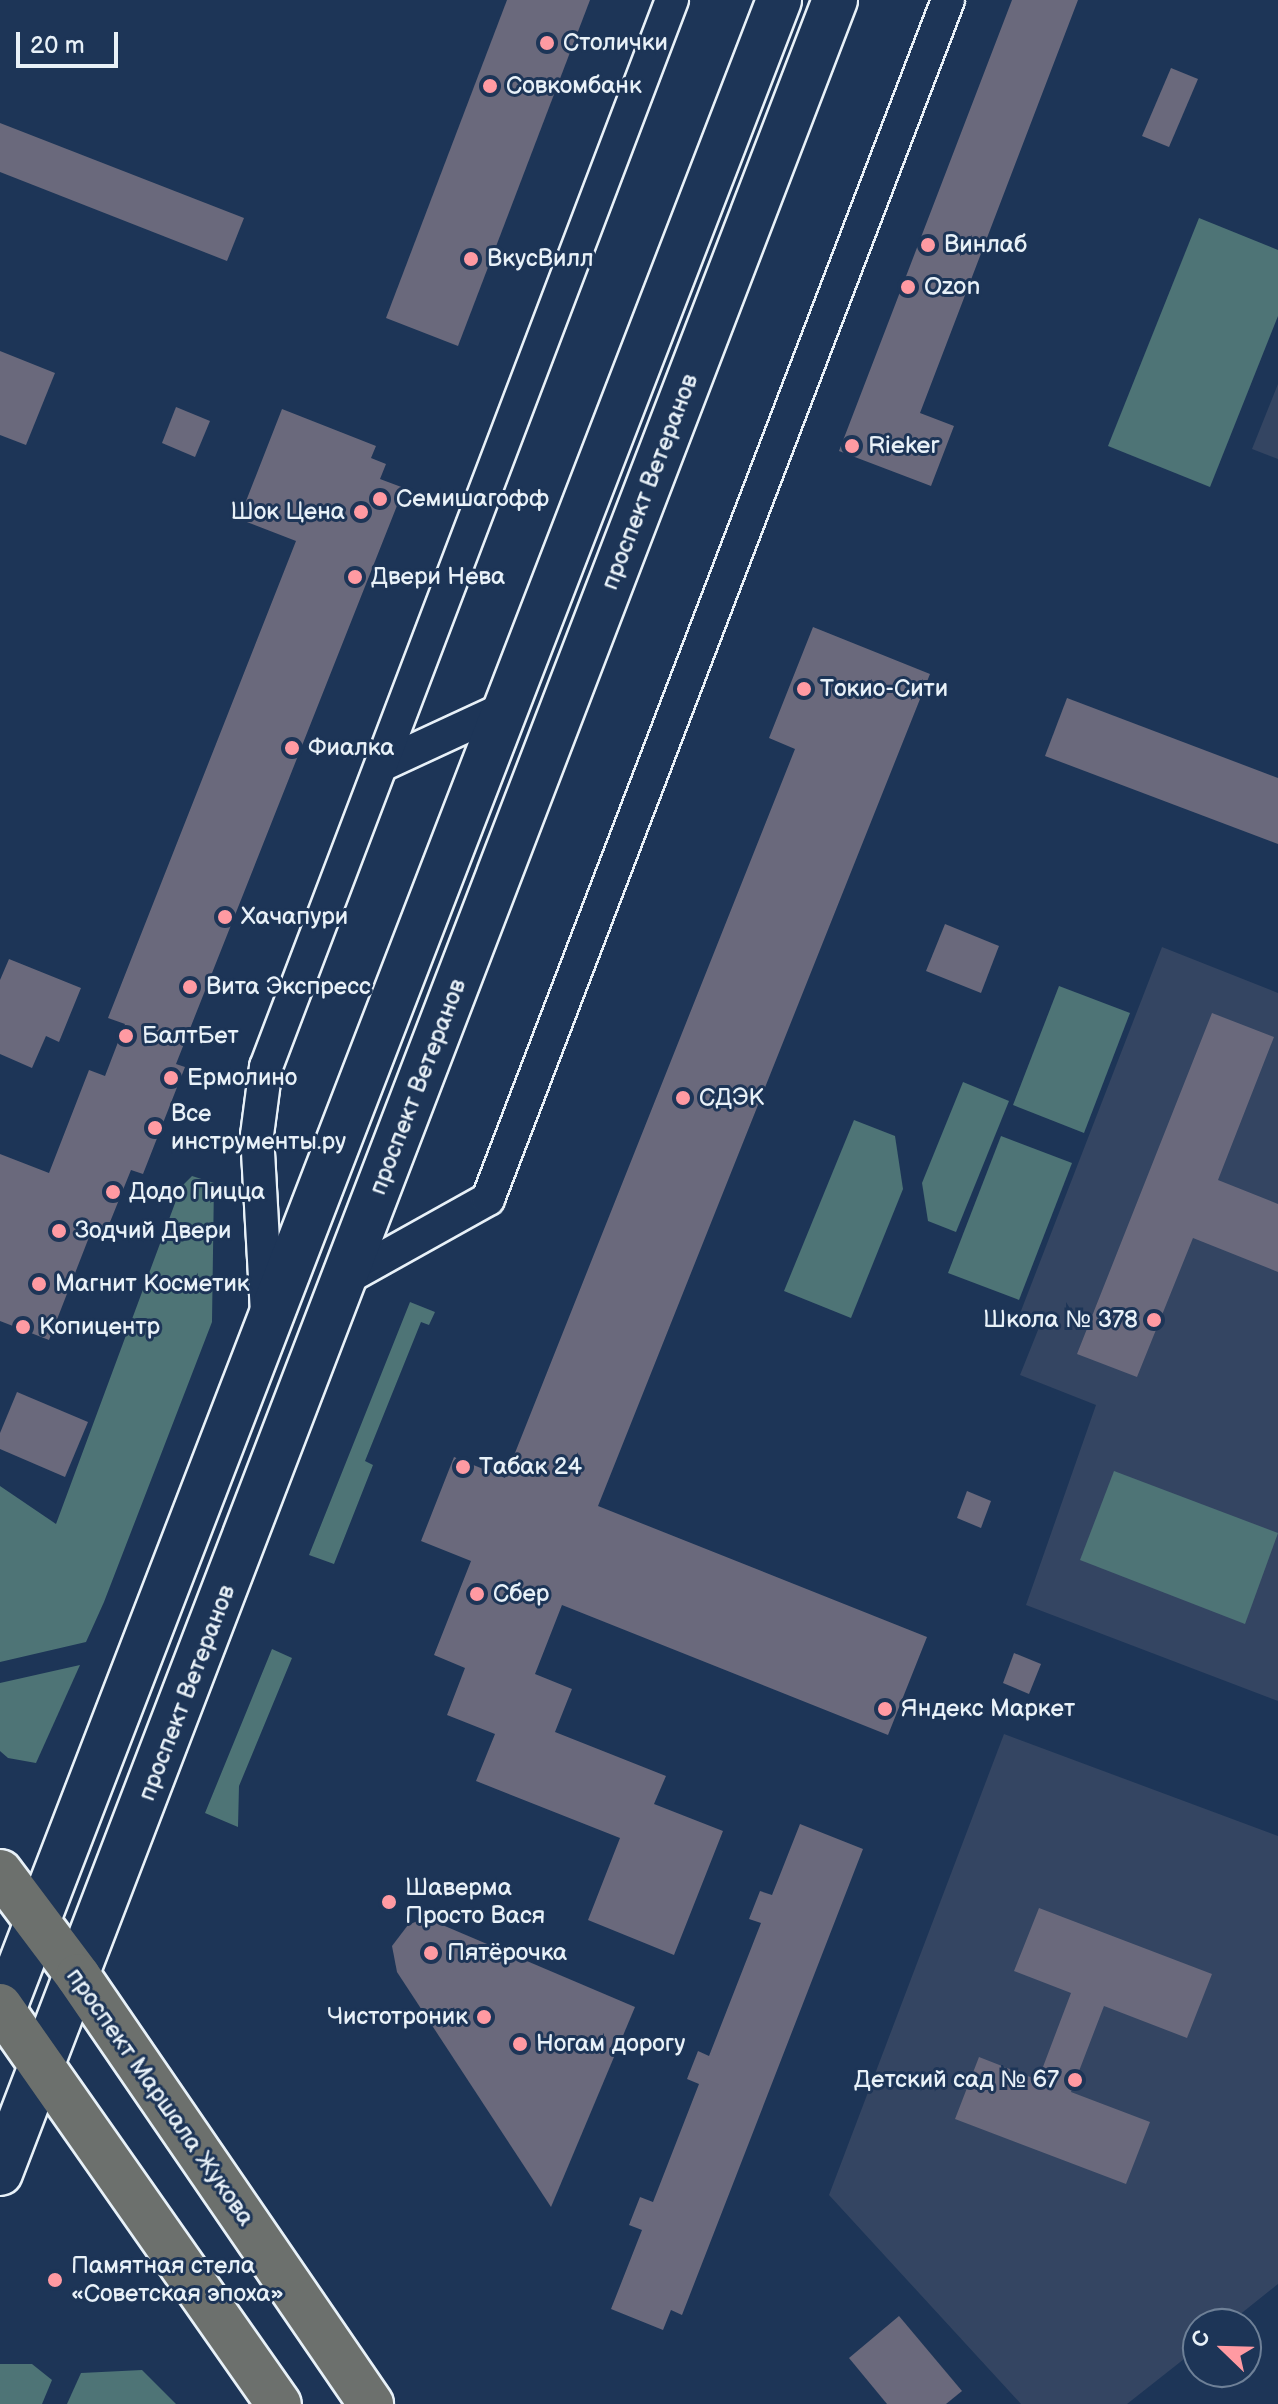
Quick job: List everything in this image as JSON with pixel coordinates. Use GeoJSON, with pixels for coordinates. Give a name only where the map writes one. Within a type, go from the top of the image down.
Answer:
{"type":"FeatureCollection","features":[{"type":"Feature","properties":{"kind":"main road"},"geometry":{"type":"LineString","coordinates":[[279,2404],[1,2011],[267,1316],[779,0]]}},
{"type":"Feature","properties":{"kind":"main road","name":"проспект Ветеранов"},"geometry":{"type":"LineString","coordinates":[[0,2173],[835,0]]}},
{"type":"Feature","properties":{"kind":"main road","name":"проспект Маршала Жукова"},"geometry":{"type":"LineString","coordinates":[[0,1872],[78,1976],[371,2404]]}},
{"type":"Feature","properties":{"kind":"street"},"geometry":{"type":"LineString","coordinates":[[267,1316],[257,1135],[266,1067],[384,764],[672,0]]}},
{"type":"Feature","properties":{"kind":"street"},"geometry":{"type":"LineString","coordinates":[[345,1279],[488,1199],[948,0]]}},
{"type":"Feature","properties":{"kind":"street"},"geometry":{"type":"LineString","coordinates":[[384,764],[503,709]]}},
{"type":"Feature","properties":{"kind":"shaded area"},"geometry":{"type":"Polygon","coordinates":[[[1278,384],[1278,459],[1252,449],[1278,384]]]}},
{"type":"Feature","properties":{"kind":"shaded area","name":"Школа № 378"},"geometry":{"type":"Polygon","coordinates":[[[1162,947],[1278,993],[1278,1701],[1026,1605],[1096,1405],[1020,1375],[1040,1325],[1019,1316],[1162,947]]]}},
{"type":"Feature","properties":{"kind":"shaded area","name":"Детский сад № 67"},"geometry":{"type":"Polygon","coordinates":[[[1004,1734],[1278,1836],[1278,2284],[1248,2308],[1182,2308],[1182,2361],[1127,2404],[1021,2404],[829,2195],[1004,1734]]]}},
{"type":"Feature","properties":{"kind":"green space"},"geometry":{"type":"Polygon","coordinates":[[[1199,218],[1278,250],[1278,316],[1210,487],[1108,446],[1199,218]]]}},
{"type":"Feature","properties":{"kind":"green space"},"geometry":{"type":"Polygon","coordinates":[[[1059,986],[1130,1013],[1084,1133],[1013,1105],[1059,986]]]}},
{"type":"Feature","properties":{"kind":"green space"},"geometry":{"type":"Polygon","coordinates":[[[963,1082],[1009,1101],[956,1232],[928,1221],[922,1183],[963,1082]]]}},
{"type":"Feature","properties":{"kind":"green space"},"geometry":{"type":"Polygon","coordinates":[[[854,1120],[895,1136],[903,1189],[851,1318],[784,1291],[854,1120]]]}},
{"type":"Feature","properties":{"kind":"green space"},"geometry":{"type":"Polygon","coordinates":[[[1001,1136],[1072,1163],[1019,1300],[948,1273],[1001,1136]]]}},
{"type":"Feature","properties":{"kind":"green space"},"geometry":{"type":"Polygon","coordinates":[[[192,1176],[214,1183],[212,1322],[104,1602],[86,1642],[0,1662],[0,1486],[56,1524],[181,1187],[192,1176]]]}},
{"type":"Feature","properties":{"kind":"green space"},"geometry":{"type":"Polygon","coordinates":[[[410,1302],[435,1312],[429,1325],[421,1322],[365,1461],[373,1465],[334,1564],[309,1555],[410,1302]]]}},
{"type":"Feature","properties":{"kind":"green space"},"geometry":{"type":"Polygon","coordinates":[[[1114,1471],[1278,1533],[1245,1624],[1080,1560],[1114,1471]]]}},
{"type":"Feature","properties":{"kind":"green space"},"geometry":{"type":"Polygon","coordinates":[[[272,1649],[292,1658],[239,1786],[238,1827],[205,1813],[272,1649]]]}},
{"type":"Feature","properties":{"kind":"green space"},"geometry":{"type":"Polygon","coordinates":[[[80,1665],[36,1763],[8,1758],[0,1751],[0,1683],[80,1665]]]}},
{"type":"Feature","properties":{"kind":"green space"},"geometry":{"type":"Polygon","coordinates":[[[0,2364],[32,2364],[52,2380],[42,2404],[0,2404],[0,2364]]]}},
{"type":"Feature","properties":{"kind":"green space"},"geometry":{"type":"Polygon","coordinates":[[[142,2370],[176,2404],[67,2404],[81,2373],[142,2370]]]}},
{"type":"Feature","properties":{"kind":"building"},"geometry":{"type":"Polygon","coordinates":[[[507,0],[590,0],[458,346],[386,318],[507,0]]]}},
{"type":"Feature","properties":{"kind":"building"},"geometry":{"type":"Polygon","coordinates":[[[1012,0],[1078,0],[920,413],[954,426],[931,486],[839,451],[1012,0]]]}},
{"type":"Feature","properties":{"kind":"building"},"geometry":{"type":"Polygon","coordinates":[[[1171,68],[1198,79],[1169,147],[1142,136],[1171,68]]]}},
{"type":"Feature","properties":{"kind":"building"},"geometry":{"type":"Polygon","coordinates":[[[0,123],[244,218],[227,261],[0,172],[0,123]]]}},
{"type":"Feature","properties":{"kind":"building"},"geometry":{"type":"Polygon","coordinates":[[[0,351],[55,373],[26,445],[0,435],[0,351]]]}},
{"type":"Feature","properties":{"kind":"building"},"geometry":{"type":"Polygon","coordinates":[[[176,407],[210,421],[195,457],[162,443],[176,407]]]}},
{"type":"Feature","properties":{"kind":"building"},"geometry":{"type":"Polygon","coordinates":[[[282,409],[376,446],[371,458],[386,464],[380,479],[404,488],[176,1064],[185,1067],[143,1174],[131,1170],[106,1232],[93,1227],[49,1340],[0,1321],[0,1154],[49,1173],[89,1070],[105,1076],[125,1024],[108,1018],[296,541],[239,519],[282,409]]]}},
{"type":"Feature","properties":{"kind":"building"},"geometry":{"type":"Polygon","coordinates":[[[813,627],[930,674],[598,1506],[927,1637],[888,1735],[562,1605],[535,1674],[572,1689],[555,1732],[666,1776],[654,1804],[723,1831],[674,1955],[588,1920],[620,1838],[476,1781],[495,1734],[447,1715],[465,1668],[434,1655],[471,1561],[421,1541],[454,1457],[505,1478],[795,749],[769,738],[813,627]]]}},
{"type":"Feature","properties":{"kind":"building"},"geometry":{"type":"Polygon","coordinates":[[[1067,698],[1278,778],[1278,844],[1045,756],[1067,698]]]}},
{"type":"Feature","properties":{"kind":"building"},"geometry":{"type":"Polygon","coordinates":[[[945,924],[999,946],[981,993],[926,971],[945,924]]]}},
{"type":"Feature","properties":{"kind":"building"},"geometry":{"type":"Polygon","coordinates":[[[9,959],[81,988],[59,1042],[46,1036],[32,1068],[0,1054],[0,980],[9,959]]]}},
{"type":"Feature","properties":{"kind":"building"},"geometry":{"type":"Polygon","coordinates":[[[1212,1013],[1274,1037],[1218,1180],[1278,1204],[1278,1272],[1193,1238],[1137,1377],[1077,1354],[1212,1013]]]}},
{"type":"Feature","properties":{"kind":"building"},"geometry":{"type":"Polygon","coordinates":[[[17,1392],[88,1422],[65,1477],[0,1449],[0,1433],[17,1392]]]}},
{"type":"Feature","properties":{"kind":"building"},"geometry":{"type":"Polygon","coordinates":[[[967,1491],[991,1501],[981,1528],[957,1518],[967,1491]]]}},
{"type":"Feature","properties":{"kind":"building"},"geometry":{"type":"Polygon","coordinates":[[[1014,1653],[1041,1664],[1029,1694],[1003,1683],[1014,1653]]]}},
{"type":"Feature","properties":{"kind":"building"},"geometry":{"type":"Polygon","coordinates":[[[800,1824],[863,1849],[682,2315],[671,2310],[663,2330],[611,2309],[642,2230],[629,2225],[640,2197],[653,2202],[699,2084],[687,2079],[698,2051],[709,2056],[761,1923],[749,1919],[760,1891],[772,1895],[800,1824]]]}},
{"type":"Feature","properties":{"kind":"building"},"geometry":{"type":"Polygon","coordinates":[[[1039,1908],[1212,1974],[1187,2038],[1104,2006],[1071,2092],[1150,2122],[1126,2184],[955,2119],[979,2057],[1038,2080],[1071,1993],[1014,1971],[1039,1908]]]}},
{"type":"Feature","properties":{"kind":"building"},"geometry":{"type":"Polygon","coordinates":[[[420,1920],[433,1921],[635,2007],[551,2207],[397,1972],[392,1946],[408,1925],[420,1920]]]}},
{"type":"Feature","properties":{"kind":"building"},"geometry":{"type":"Polygon","coordinates":[[[899,2316],[962,2391],[946,2404],[887,2404],[849,2358],[899,2316]]]}},
{"type":"Feature","properties":{"kind":"place","name":"Столички"},"geometry":{"type":"Point","coordinates":[547,43]}},
{"type":"Feature","properties":{"kind":"place","name":"Совкомбанк"},"geometry":{"type":"Point","coordinates":[490,86]}},
{"type":"Feature","properties":{"kind":"place","name":"Винлаб"},"geometry":{"type":"Point","coordinates":[928,245]}},
{"type":"Feature","properties":{"kind":"place","name":"ВкусВилл"},"geometry":{"type":"Point","coordinates":[471,259]}},
{"type":"Feature","properties":{"kind":"place","name":"Ozon"},"geometry":{"type":"Point","coordinates":[908,287]}},
{"type":"Feature","properties":{"kind":"place","name":"Rieker"},"geometry":{"type":"Point","coordinates":[852,446]}},
{"type":"Feature","properties":{"kind":"place","name":"Семишагофф"},"geometry":{"type":"Point","coordinates":[380,499]}},
{"type":"Feature","properties":{"kind":"place","name":"Шок Цена"},"geometry":{"type":"Point","coordinates":[361,512]}},
{"type":"Feature","properties":{"kind":"place","name":"Двери Нева"},"geometry":{"type":"Point","coordinates":[355,577]}},
{"type":"Feature","properties":{"kind":"place","name":"Токио-Сити"},"geometry":{"type":"Point","coordinates":[804,689]}},
{"type":"Feature","properties":{"kind":"place","name":"Фиалка"},"geometry":{"type":"Point","coordinates":[292,748]}},
{"type":"Feature","properties":{"kind":"place","name":"Хачапури"},"geometry":{"type":"Point","coordinates":[225,917]}},
{"type":"Feature","properties":{"kind":"place","name":"Вита Экспресс"},"geometry":{"type":"Point","coordinates":[190,987]}},
{"type":"Feature","properties":{"kind":"place","name":"БалтБет"},"geometry":{"type":"Point","coordinates":[126,1036]}},
{"type":"Feature","properties":{"kind":"place","name":"Ермолино"},"geometry":{"type":"Point","coordinates":[171,1078]}},
{"type":"Feature","properties":{"kind":"place","name":"СДЭК"},"geometry":{"type":"Point","coordinates":[683,1098]}},
{"type":"Feature","properties":{"kind":"place","name":"Все инструменты.ру"},"geometry":{"type":"Point","coordinates":[155,1128]}},
{"type":"Feature","properties":{"kind":"place","name":"Додо Пицца"},"geometry":{"type":"Point","coordinates":[113,1192]}},
{"type":"Feature","properties":{"kind":"place","name":"Зодчий Двери"},"geometry":{"type":"Point","coordinates":[59,1231]}},
{"type":"Feature","properties":{"kind":"place","name":"Магнит Косметик"},"geometry":{"type":"Point","coordinates":[39,1284]}},
{"type":"Feature","properties":{"kind":"place","name":"Школа № 378"},"geometry":{"type":"Point","coordinates":[1154,1320]}},
{"type":"Feature","properties":{"kind":"place","name":"Копицентр"},"geometry":{"type":"Point","coordinates":[23,1327]}},
{"type":"Feature","properties":{"kind":"place","name":"Табак 24"},"geometry":{"type":"Point","coordinates":[463,1467]}},
{"type":"Feature","properties":{"kind":"place","name":"Сбер"},"geometry":{"type":"Point","coordinates":[477,1594]}},
{"type":"Feature","properties":{"kind":"place","name":"Яндекс Маркет"},"geometry":{"type":"Point","coordinates":[885,1709]}},
{"type":"Feature","properties":{"kind":"place","name":"Шаверма Просто Вася"},"geometry":{"type":"Point","coordinates":[389,1902]}},
{"type":"Feature","properties":{"kind":"place","name":"Пятёрочка"},"geometry":{"type":"Point","coordinates":[431,1953]}},
{"type":"Feature","properties":{"kind":"place","name":"Чистотроник"},"geometry":{"type":"Point","coordinates":[484,2017]}},
{"type":"Feature","properties":{"kind":"place","name":"Ногам дорогу"},"geometry":{"type":"Point","coordinates":[520,2044]}},
{"type":"Feature","properties":{"kind":"place","name":"Детский сад № 67"},"geometry":{"type":"Point","coordinates":[1075,2080]}},
{"type":"Feature","properties":{"kind":"place","name":"Памятная стела «Советская эпоха»"},"geometry":{"type":"Point","coordinates":[55,2280]}}]}
